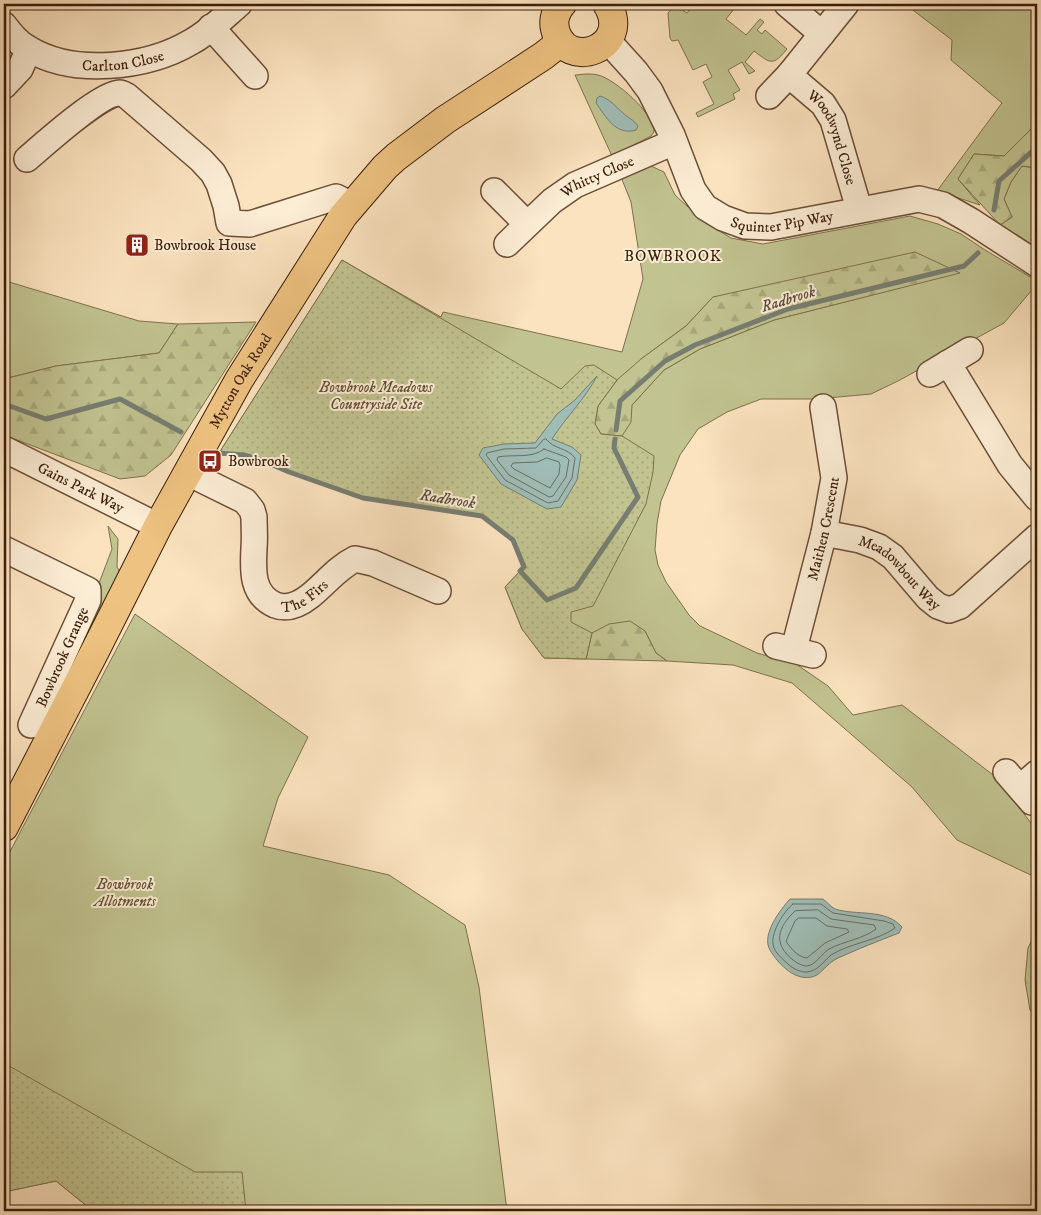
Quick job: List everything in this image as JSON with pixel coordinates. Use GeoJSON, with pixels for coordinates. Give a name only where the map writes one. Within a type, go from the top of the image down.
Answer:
{"type":"FeatureCollection","features":[{"type":"Feature","properties":{"kind":"main road"},"geometry":{"type":"LineString","coordinates":[[562,4],[555,16],[556,34],[561,42],[570,50],[581,53],[592,52],[602,47],[608,41],[613,29],[614,19],[607,4]]}},
{"type":"Feature","properties":{"kind":"main road","name":"Mytton Oak Road"},"geometry":{"type":"LineString","coordinates":[[4,827],[158,526],[239,380],[343,216],[396,157],[445,120],[561,42]]}},
{"type":"Feature","properties":{"kind":"street","name":"Carlton Close"},"geometry":{"type":"LineString","coordinates":[[4,25],[16,39],[29,49],[51,58],[91,66],[131,63],[178,49],[193,41],[239,4]]}},
{"type":"Feature","properties":{"kind":"street"},"geometry":{"type":"LineString","coordinates":[[787,4],[822,34]]}},
{"type":"Feature","properties":{"kind":"street","name":"Woodwynd Close"},"geometry":{"type":"LineString","coordinates":[[769,96],[789,75],[846,4]]}},
{"type":"Feature","properties":{"kind":"street"},"geometry":{"type":"LineString","coordinates":[[211,27],[255,76]]}},
{"type":"Feature","properties":{"kind":"street","name":"Squinter Pip Way"},"geometry":{"type":"LineString","coordinates":[[608,41],[650,91],[674,142],[693,190],[705,207],[723,218],[745,226],[771,227],[919,199],[943,205],[1037,264]]}},
{"type":"Feature","properties":{"kind":"street"},"geometry":{"type":"LineString","coordinates":[[4,86],[20,69],[29,49]]}},
{"type":"Feature","properties":{"kind":"street","name":"Woodwynd Close"},"geometry":{"type":"LineString","coordinates":[[789,75],[823,104],[833,120],[859,209]]}},
{"type":"Feature","properties":{"kind":"street"},"geometry":{"type":"LineString","coordinates":[[28,159],[90,108],[108,96],[119,93],[127,96],[202,160],[213,173],[219,184],[226,206],[228,223],[250,224],[336,197],[352,205]]}},
{"type":"Feature","properties":{"kind":"street","name":"Whitty Close"},"geometry":{"type":"LineString","coordinates":[[507,244],[552,201],[575,184],[674,142]]}},
{"type":"Feature","properties":{"kind":"street"},"geometry":{"type":"LineString","coordinates":[[494,191],[527,224]]}},
{"type":"Feature","properties":{"kind":"street"},"geometry":{"type":"LineString","coordinates":[[970,350],[939,368],[1037,498]]}},
{"type":"Feature","properties":{"kind":"street","name":"Maithen Crescent"},"geometry":{"type":"LineString","coordinates":[[794,650],[824,533],[834,478],[824,407]]}},
{"type":"Feature","properties":{"kind":"street","name":"Gains Park Way"},"geometry":{"type":"LineString","coordinates":[[4,450],[158,526]]}},
{"type":"Feature","properties":{"kind":"street","name":"The Firs"},"geometry":{"type":"LineString","coordinates":[[188,473],[245,501],[252,510],[254,517],[254,580],[266,601],[286,607],[301,602],[341,567],[355,559],[373,563],[438,591]]}},
{"type":"Feature","properties":{"kind":"street","name":"Meadowbout Way"},"geometry":{"type":"LineString","coordinates":[[824,533],[860,540],[879,547],[893,557],[928,598],[938,606],[949,610],[960,606],[1037,537]]}},
{"type":"Feature","properties":{"kind":"street","name":"Bowbrook Grange"},"geometry":{"type":"LineString","coordinates":[[4,549],[88,590],[88,600],[31,725]]}},
{"type":"Feature","properties":{"kind":"green space"},"geometry":{"type":"Polygon","coordinates":[[[694,4],[728,4],[732,7],[738,4],[726,19],[746,35],[760,19],[764,22],[757,30],[762,34],[765,30],[787,49],[775,61],[768,61],[754,51],[745,62],[755,71],[749,74],[742,62],[728,70],[740,90],[733,94],[735,99],[698,117],[696,113],[714,104],[703,82],[712,77],[706,64],[693,70],[678,40],[672,41],[670,38],[668,13],[675,5],[687,13],[694,4]]]}},
{"type":"Feature","properties":{"kind":"green space"},"geometry":{"type":"Polygon","coordinates":[[[905,4],[1037,4],[1037,123],[1004,156],[974,154],[958,179],[980,205],[937,191],[1002,103],[951,60],[952,40],[905,4]]]}},
{"type":"Feature","properties":{"kind":"green space"},"geometry":{"type":"Polygon","coordinates":[[[586,74],[605,78],[633,98],[653,125],[654,132],[651,136],[612,156],[575,75],[586,74]]]}},
{"type":"Feature","properties":{"kind":"green space"},"geometry":{"type":"Polygon","coordinates":[[[1037,123],[1037,168],[1022,166],[1011,182],[1004,199],[1012,217],[1000,225],[958,179],[974,154],[1004,156],[1037,123]]]}},
{"type":"Feature","properties":{"kind":"green space"},"geometry":{"type":"Polygon","coordinates":[[[651,166],[664,172],[675,195],[703,221],[731,238],[763,244],[910,216],[938,224],[961,234],[1037,281],[1037,284],[1004,323],[871,394],[816,399],[761,399],[727,412],[698,429],[680,455],[661,501],[655,550],[658,565],[666,582],[689,615],[700,626],[757,653],[796,664],[828,686],[853,715],[902,705],[997,778],[1037,831],[1037,878],[957,840],[912,787],[792,683],[733,665],[667,661],[656,653],[645,631],[592,633],[586,659],[544,658],[522,629],[505,587],[524,567],[513,540],[482,516],[363,498],[261,460],[244,455],[219,453],[342,260],[441,317],[443,312],[622,352],[643,279],[631,202],[621,177],[651,166]],[[907,286],[713,297],[686,326],[641,359],[632,405],[664,370],[700,349],[774,320],[907,286]]]}},
{"type":"Feature","properties":{"kind":"green space"},"geometry":{"type":"Polygon","coordinates":[[[1022,166],[1037,168],[1037,250],[1000,225],[1012,217],[1004,199],[1011,182],[1022,166]]]}},
{"type":"Feature","properties":{"kind":"green space"},"geometry":{"type":"Polygon","coordinates":[[[915,252],[960,273],[774,320],[700,349],[664,370],[632,405],[631,422],[622,436],[601,434],[595,424],[598,406],[617,380],[641,359],[686,326],[713,297],[915,252]]]}},
{"type":"Feature","properties":{"kind":"green space","name":"Bowbrook Meadows Countryside Site"},"geometry":{"type":"Polygon","coordinates":[[[342,260],[561,389],[585,366],[594,365],[617,380],[598,406],[595,424],[601,434],[622,436],[654,456],[653,472],[646,504],[593,606],[571,612],[571,622],[592,633],[586,659],[544,658],[522,629],[505,587],[524,567],[513,540],[482,516],[363,498],[261,460],[244,455],[219,453],[342,260]]]}},
{"type":"Feature","properties":{"kind":"green space"},"geometry":{"type":"Polygon","coordinates":[[[4,282],[139,321],[178,324],[159,353],[56,366],[4,379],[4,282]]]}},
{"type":"Feature","properties":{"kind":"green space"},"geometry":{"type":"Polygon","coordinates":[[[256,322],[171,455],[145,476],[120,479],[4,435],[4,379],[56,366],[159,353],[178,324],[256,322]]]}},
{"type":"Feature","properties":{"kind":"green space"},"geometry":{"type":"Polygon","coordinates":[[[108,526],[118,539],[117,567],[120,572],[55,699],[112,549],[108,526]]]}},
{"type":"Feature","properties":{"kind":"green space","name":"Bowbrook Allotments"},"geometry":{"type":"Polygon","coordinates":[[[135,614],[308,737],[278,798],[263,846],[389,875],[465,925],[479,987],[507,1211],[93,1211],[56,1181],[4,1192],[4,863],[135,614]]]}},
{"type":"Feature","properties":{"kind":"green space"},"geometry":{"type":"Polygon","coordinates":[[[630,621],[645,631],[656,653],[667,661],[586,659],[592,633],[609,624],[630,621]]]}},
{"type":"Feature","properties":{"kind":"green space"},"geometry":{"type":"Polygon","coordinates":[[[1037,929],[1037,1020],[1030,1010],[1025,980],[1028,948],[1037,929]]]}},
{"type":"Feature","properties":{"kind":"green space"},"geometry":{"type":"Polygon","coordinates":[[[4,1063],[195,1172],[242,1172],[246,1211],[93,1211],[56,1181],[4,1192],[4,1063]]]}},
{"type":"Feature","properties":{"kind":"water"},"geometry":{"type":"Polygon","coordinates":[[[600,96],[610,101],[634,122],[638,126],[636,130],[623,130],[612,124],[596,103],[597,98],[600,96]]]}},
{"type":"Feature","properties":{"kind":"water"},"geometry":{"type":"Polygon","coordinates":[[[597,376],[552,439],[572,447],[581,455],[577,480],[561,507],[547,509],[501,484],[479,455],[483,448],[504,444],[535,443],[557,414],[575,400],[597,376]]]}},
{"type":"Feature","properties":{"kind":"water"},"geometry":{"type":"Polygon","coordinates":[[[790,899],[823,899],[835,909],[887,917],[902,927],[899,933],[835,960],[817,975],[803,977],[789,972],[783,967],[770,950],[768,944],[768,937],[773,923],[790,899]]]}},
{"type":"Feature","properties":{"kind":"waterway","name":"Radbrook"},"geometry":{"type":"LineString","coordinates":[[994,210],[999,181],[1037,147]]}},
{"type":"Feature","properties":{"kind":"waterway","name":"Radbrook"},"geometry":{"type":"LineString","coordinates":[[616,430],[620,401],[665,361],[695,345],[788,309],[964,266],[978,253]]}},
{"type":"Feature","properties":{"kind":"waterway","name":"Radbrook"},"geometry":{"type":"LineString","coordinates":[[4,404],[46,419],[120,399],[181,432]]}},
{"type":"Feature","properties":{"kind":"waterway","name":"Radbrook"},"geometry":{"type":"LineString","coordinates":[[219,453],[244,455],[261,460],[363,498],[482,516],[513,540],[524,567],[520,571],[547,600],[576,588],[638,497],[614,448],[615,439]]}},
{"type":"Feature","properties":{"kind":"place","name":"Bowbrook House"},"geometry":{"type":"Point","coordinates":[137,245]}},
{"type":"Feature","properties":{"kind":"place","name":"Bowbrook"},"geometry":{"type":"Point","coordinates":[210,461]}},
{"type":"Feature","properties":{"kind":"district","name":"BOWBROOK"},"geometry":{"type":"Point","coordinates":[673,255]}}]}
